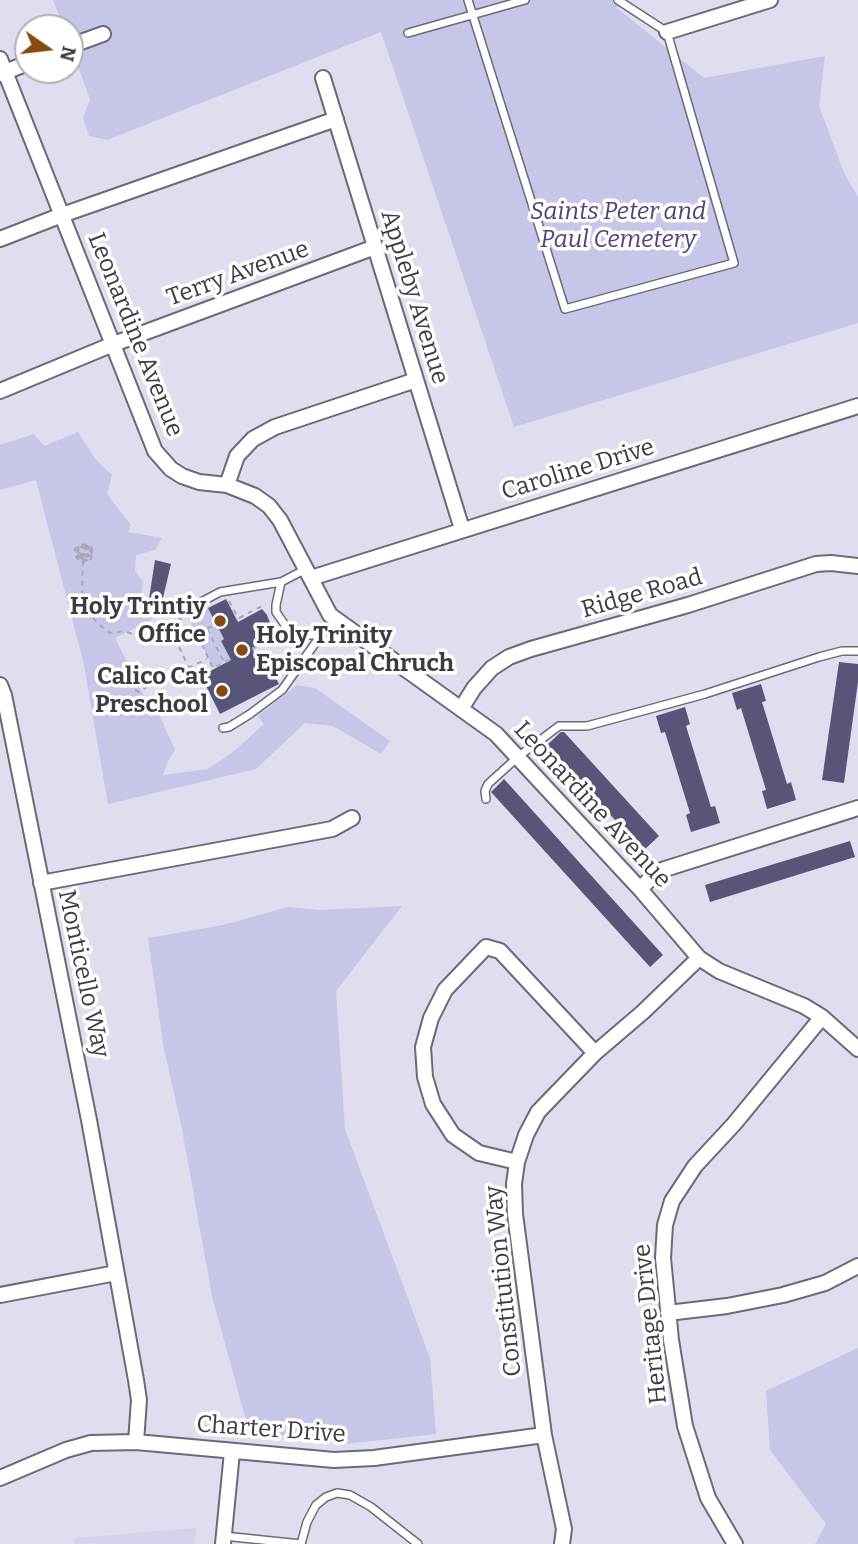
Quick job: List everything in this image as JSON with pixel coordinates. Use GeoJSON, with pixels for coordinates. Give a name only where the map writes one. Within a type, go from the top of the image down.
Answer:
{"type":"FeatureCollection","features":[{"type":"Feature","properties":{"kind":"street"},"geometry":{"type":"LineString","coordinates":[[667,32],[770,0]]}},
{"type":"Feature","properties":{"kind":"street"},"geometry":{"type":"LineString","coordinates":[[84,41],[103,34]]}},
{"type":"Feature","properties":{"kind":"street","name":"Leonardine Avenue"},"geometry":{"type":"LineString","coordinates":[[2,68],[155,451],[171,469],[182,476],[199,482],[227,485],[255,496],[270,506],[330,615],[496,734],[640,889],[699,958],[719,971],[804,1006],[822,1017],[858,1049]]}},
{"type":"Feature","properties":{"kind":"street","name":"Appleby Avenue"},"geometry":{"type":"LineString","coordinates":[[323,78],[462,529]]}},
{"type":"Feature","properties":{"kind":"street"},"geometry":{"type":"LineString","coordinates":[[0,239],[336,119]]}},
{"type":"Feature","properties":{"kind":"street","name":"Terry Avenue"},"geometry":{"type":"LineString","coordinates":[[0,390],[111,345],[375,247]]}},
{"type":"Feature","properties":{"kind":"street"},"geometry":{"type":"LineString","coordinates":[[227,485],[237,456],[253,439],[275,427],[416,380]]}},
{"type":"Feature","properties":{"kind":"street","name":"Caroline Drive"},"geometry":{"type":"LineString","coordinates":[[309,573],[462,529],[858,406]]}},
{"type":"Feature","properties":{"kind":"street","name":"Ridge Road"},"geometry":{"type":"LineString","coordinates":[[461,709],[474,688],[492,668],[509,657],[531,649],[688,605],[816,564],[858,566]]}},
{"type":"Feature","properties":{"kind":"street","name":"Monticello Way"},"geometry":{"type":"LineString","coordinates":[[0,685],[89,1120],[139,1399],[135,1442]]}},
{"type":"Feature","properties":{"kind":"street"},"geometry":{"type":"LineString","coordinates":[[640,889],[657,872],[665,869],[858,808]]}},
{"type":"Feature","properties":{"kind":"street"},"geometry":{"type":"LineString","coordinates":[[41,883],[332,829],[352,818]]}},
{"type":"Feature","properties":{"kind":"street"},"geometry":{"type":"LineString","coordinates":[[517,1162],[479,1153],[470,1147],[453,1135],[433,1104],[425,1077],[424,1047],[431,1018],[445,990],[486,947],[500,951],[595,1053]]}},
{"type":"Feature","properties":{"kind":"street","name":"Constitution Way"},"geometry":{"type":"LineString","coordinates":[[562,1544],[565,1529],[544,1435],[515,1214],[514,1184],[517,1162],[538,1111],[595,1053],[643,1012],[699,958]]}},
{"type":"Feature","properties":{"kind":"street","name":"Heritage Drive"},"geometry":{"type":"LineString","coordinates":[[735,1544],[708,1498],[685,1426],[668,1313],[663,1258],[665,1225],[672,1201],[695,1166],[734,1124],[822,1017]]}},
{"type":"Feature","properties":{"kind":"street"},"geometry":{"type":"LineString","coordinates":[[668,1313],[727,1306],[783,1295],[825,1283],[858,1266]]}},
{"type":"Feature","properties":{"kind":"street"},"geometry":{"type":"LineString","coordinates":[[0,1295],[116,1273]]}},
{"type":"Feature","properties":{"kind":"street","name":"Charter Drive"},"geometry":{"type":"LineString","coordinates":[[0,1478],[66,1450],[91,1443],[135,1442],[347,1460],[544,1435]]}},
{"type":"Feature","properties":{"kind":"street"},"geometry":{"type":"LineString","coordinates":[[224,1540],[232,1452]]}},
{"type":"Feature","properties":{"kind":"lane"},"geometry":{"type":"LineString","coordinates":[[468,0],[565,309],[734,263],[667,32],[618,0]]}},
{"type":"Feature","properties":{"kind":"lane"},"geometry":{"type":"LineString","coordinates":[[408,33],[525,0]]}},
{"type":"Feature","properties":{"kind":"lane"},"geometry":{"type":"LineString","coordinates":[[189,613],[220,592],[281,582],[309,573]]}},
{"type":"Feature","properties":{"kind":"lane"},"geometry":{"type":"LineString","coordinates":[[281,582],[276,599],[276,612],[290,630],[301,635],[321,635]]}},
{"type":"Feature","properties":{"kind":"lane"},"geometry":{"type":"LineString","coordinates":[[223,728],[250,714],[282,690],[297,673],[321,635],[337,622]]}},
{"type":"Feature","properties":{"kind":"lane"},"geometry":{"type":"LineString","coordinates":[[486,799],[488,784],[559,726],[587,726],[705,694],[819,657],[842,651],[858,651]]}},
{"type":"Feature","properties":{"kind":"lane"},"geometry":{"type":"LineString","coordinates":[[224,1540],[301,1544],[306,1522],[316,1506],[326,1497],[337,1493],[351,1495],[371,1507],[418,1544]]}},
{"type":"Feature","properties":{"kind":"path"},"geometry":{"type":"LineString","coordinates":[[84,552],[85,555],[88,554],[85,556],[84,562],[89,561],[93,553],[92,549],[88,545],[82,544],[79,545],[75,549],[75,555],[78,560],[82,562],[78,553],[81,561],[76,554],[76,551],[79,546],[84,545],[79,548],[77,551],[84,547],[88,548],[91,553],[89,548],[85,545],[89,547],[92,551],[90,559],[85,561],[91,555],[85,559],[89,554],[88,550],[81,549],[79,552],[83,558],[82,591],[86,608],[96,623],[110,632],[125,631],[136,636]]}},
{"type":"Feature","properties":{"kind":"path"},"geometry":{"type":"LineString","coordinates":[[236,614],[237,619],[276,599]]}},
{"type":"Feature","properties":{"kind":"path"},"geometry":{"type":"LineString","coordinates":[[169,625],[189,613]]}},
{"type":"Feature","properties":{"kind":"path"},"geometry":{"type":"LineString","coordinates":[[166,620],[191,672],[212,665]]}},
{"type":"Feature","properties":{"kind":"path"},"geometry":{"type":"LineString","coordinates":[[197,634],[217,624]]}},
{"type":"Feature","properties":{"kind":"path"},"geometry":{"type":"LineString","coordinates":[[174,638],[194,628],[213,668],[234,658]]}},
{"type":"Feature","properties":{"kind":"path"},"geometry":{"type":"LineString","coordinates":[[207,628],[224,663]]}},
{"type":"Feature","properties":{"kind":"path"},"geometry":{"type":"LineString","coordinates":[[252,649],[290,630]]}},
{"type":"Feature","properties":{"kind":"path"},"geometry":{"type":"LineString","coordinates":[[188,668],[208,658]]}},
{"type":"Feature","properties":{"kind":"path"},"geometry":{"type":"LineString","coordinates":[[135,690],[139,692],[158,680]]}},
{"type":"Feature","properties":{"kind":"shaded area"},"geometry":{"type":"Polygon","coordinates":[[[196,1528],[194,1544],[74,1544],[77,1538],[196,1528]]]}},
{"type":"Feature","properties":{"kind":"green space","name":"Saints Peter and Paul Cemetery"},"geometry":{"type":"Polygon","coordinates":[[[53,0],[620,0],[617,8],[704,78],[825,56],[819,106],[844,173],[858,197],[858,323],[514,427],[381,32],[107,140],[89,136],[83,118],[90,99],[84,83],[84,14],[58,14],[53,0]]]}},
{"type":"Feature","properties":{"kind":"green space"},"geometry":{"type":"Polygon","coordinates":[[[78,432],[96,460],[112,475],[107,494],[131,525],[128,532],[162,538],[155,550],[136,555],[135,570],[143,582],[140,603],[151,605],[153,619],[115,638],[152,712],[157,710],[175,750],[163,775],[208,769],[233,752],[264,724],[258,716],[297,685],[315,688],[390,741],[381,754],[333,726],[305,723],[256,769],[108,804],[84,665],[36,480],[0,490],[0,445],[34,434],[44,446],[78,432]]]}},
{"type":"Feature","properties":{"kind":"green space"},"geometry":{"type":"Polygon","coordinates":[[[208,607],[224,639],[221,641],[226,651],[234,658],[213,668],[189,618],[208,607]]]}},
{"type":"Feature","properties":{"kind":"green space"},"geometry":{"type":"Polygon","coordinates":[[[402,906],[336,991],[345,1129],[430,1358],[436,1434],[345,1444],[249,1431],[212,1296],[182,1129],[164,1049],[148,938],[223,925],[288,907],[320,910],[402,906]]]}},
{"type":"Feature","properties":{"kind":"green space"},"geometry":{"type":"Polygon","coordinates":[[[858,1348],[858,1544],[815,1544],[826,1524],[770,1450],[766,1391],[858,1348]]]}},
{"type":"Feature","properties":{"kind":"building"},"geometry":{"type":"Polygon","coordinates":[[[155,560],[171,564],[162,602],[149,599],[155,560]]]}},
{"type":"Feature","properties":{"kind":"building","name":"Holy Trinity Episcopal Chruch"},"geometry":{"type":"Polygon","coordinates":[[[226,599],[238,622],[262,609],[267,615],[275,636],[252,648],[260,665],[267,661],[279,684],[220,714],[201,676],[231,660],[208,608],[226,599]]]}},
{"type":"Feature","properties":{"kind":"building"},"geometry":{"type":"Polygon","coordinates":[[[839,662],[858,664],[858,682],[844,783],[822,780],[839,662]]]}},
{"type":"Feature","properties":{"kind":"building"},"geometry":{"type":"Polygon","coordinates":[[[761,684],[766,701],[762,702],[787,784],[791,782],[796,800],[767,809],[762,791],[766,790],[741,708],[737,710],[732,693],[761,684]]]}},
{"type":"Feature","properties":{"kind":"building"},"geometry":{"type":"Polygon","coordinates":[[[685,707],[690,724],[686,726],[711,807],[715,806],[720,823],[691,832],[686,815],[690,813],[665,732],[661,733],[656,716],[685,707]]]}},
{"type":"Feature","properties":{"kind":"building"},"geometry":{"type":"Polygon","coordinates":[[[564,732],[659,836],[643,851],[547,745],[564,732]]]}},
{"type":"Feature","properties":{"kind":"building"},"geometry":{"type":"Polygon","coordinates":[[[504,779],[663,955],[650,967],[491,792],[504,779]]]}},
{"type":"Feature","properties":{"kind":"building"},"geometry":{"type":"Polygon","coordinates":[[[850,841],[855,857],[710,902],[705,885],[850,841]]]}},
{"type":"Feature","properties":{"kind":"place","name":"Holy Trintiy Office"},"geometry":{"type":"Point","coordinates":[220,621]}},
{"type":"Feature","properties":{"kind":"place","name":"Holy Trinity Episcopal Chruch"},"geometry":{"type":"Point","coordinates":[242,650]}},
{"type":"Feature","properties":{"kind":"place","name":"Calico Cat Preschool"},"geometry":{"type":"Point","coordinates":[222,691]}}]}
